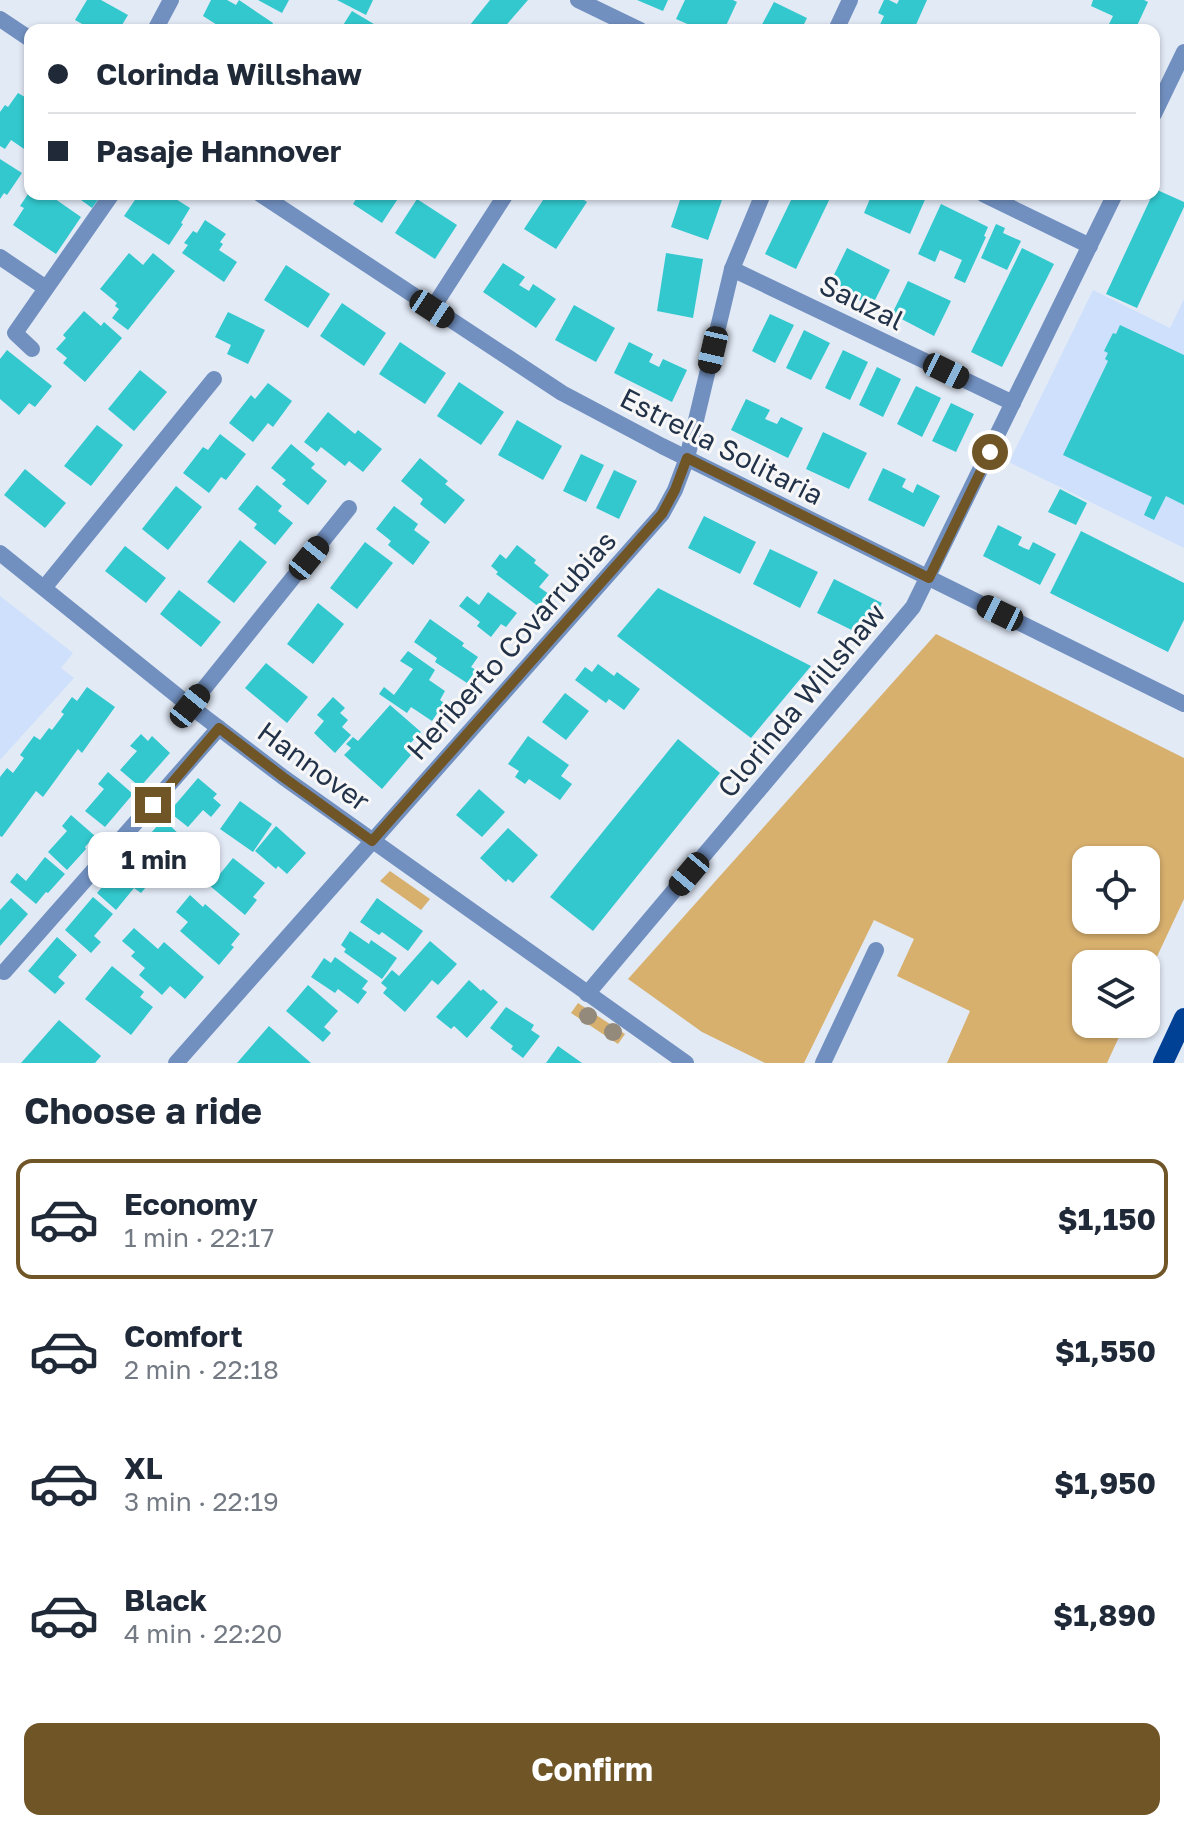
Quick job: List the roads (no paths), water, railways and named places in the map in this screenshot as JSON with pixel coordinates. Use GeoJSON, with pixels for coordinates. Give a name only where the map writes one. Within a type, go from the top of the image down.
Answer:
{"type":"FeatureCollection","features":[{"type":"Feature","properties":{"kind":"main road"},"geometry":{"type":"LineString","coordinates":[[1163,1063],[1184,1018]]}},
{"type":"Feature","properties":{"kind":"street"},"geometry":{"type":"LineString","coordinates":[[158,24],[171,0]]}},
{"type":"Feature","properties":{"kind":"street"},"geometry":{"type":"LineString","coordinates":[[578,0],[614,24]]}},
{"type":"Feature","properties":{"kind":"street"},"geometry":{"type":"LineString","coordinates":[[839,24],[850,0]]}},
{"type":"Feature","properties":{"kind":"street"},"geometry":{"type":"LineString","coordinates":[[0,19],[24,35]]}},
{"type":"Feature","properties":{"kind":"street"},"geometry":{"type":"LineString","coordinates":[[1160,102],[1184,52]]}},
{"type":"Feature","properties":{"kind":"street"},"geometry":{"type":"LineString","coordinates":[[32,349],[15,333],[108,200]]}},
{"type":"Feature","properties":{"kind":"street","name":"Estrella Solitaria"},"geometry":{"type":"LineString","coordinates":[[269,200],[562,393],[1184,704]]}},
{"type":"Feature","properties":{"kind":"street"},"geometry":{"type":"LineString","coordinates":[[432,309],[502,200]]}},
{"type":"Feature","properties":{"kind":"street","name":"Heriberto Covarrubias"},"geometry":{"type":"LineString","coordinates":[[176,1063],[662,514],[687,458],[732,269],[761,200]]}},
{"type":"Feature","properties":{"kind":"street"},"geometry":{"type":"LineString","coordinates":[[995,200],[1090,246]]}},
{"type":"Feature","properties":{"kind":"street","name":"Clorinda Willshaw"},"geometry":{"type":"LineString","coordinates":[[587,994],[913,607],[1112,200]]}},
{"type":"Feature","properties":{"kind":"street"},"geometry":{"type":"LineString","coordinates":[[0,257],[46,288]]}},
{"type":"Feature","properties":{"kind":"street","name":"Sauzal"},"geometry":{"type":"LineString","coordinates":[[732,269],[1013,403]]}},
{"type":"Feature","properties":{"kind":"street"},"geometry":{"type":"LineString","coordinates":[[44,588],[214,379]]}},
{"type":"Feature","properties":{"kind":"street"},"geometry":{"type":"LineString","coordinates":[[190,706],[349,508]]}},
{"type":"Feature","properties":{"kind":"street","name":"Hannover"},"geometry":{"type":"LineString","coordinates":[[0,553],[283,777],[686,1063]]}},
{"type":"Feature","properties":{"kind":"street"},"geometry":{"type":"LineString","coordinates":[[4,972],[219,728]]}},
{"type":"Feature","properties":{"kind":"street"},"geometry":{"type":"LineString","coordinates":[[823,1063],[876,950]]}}]}
